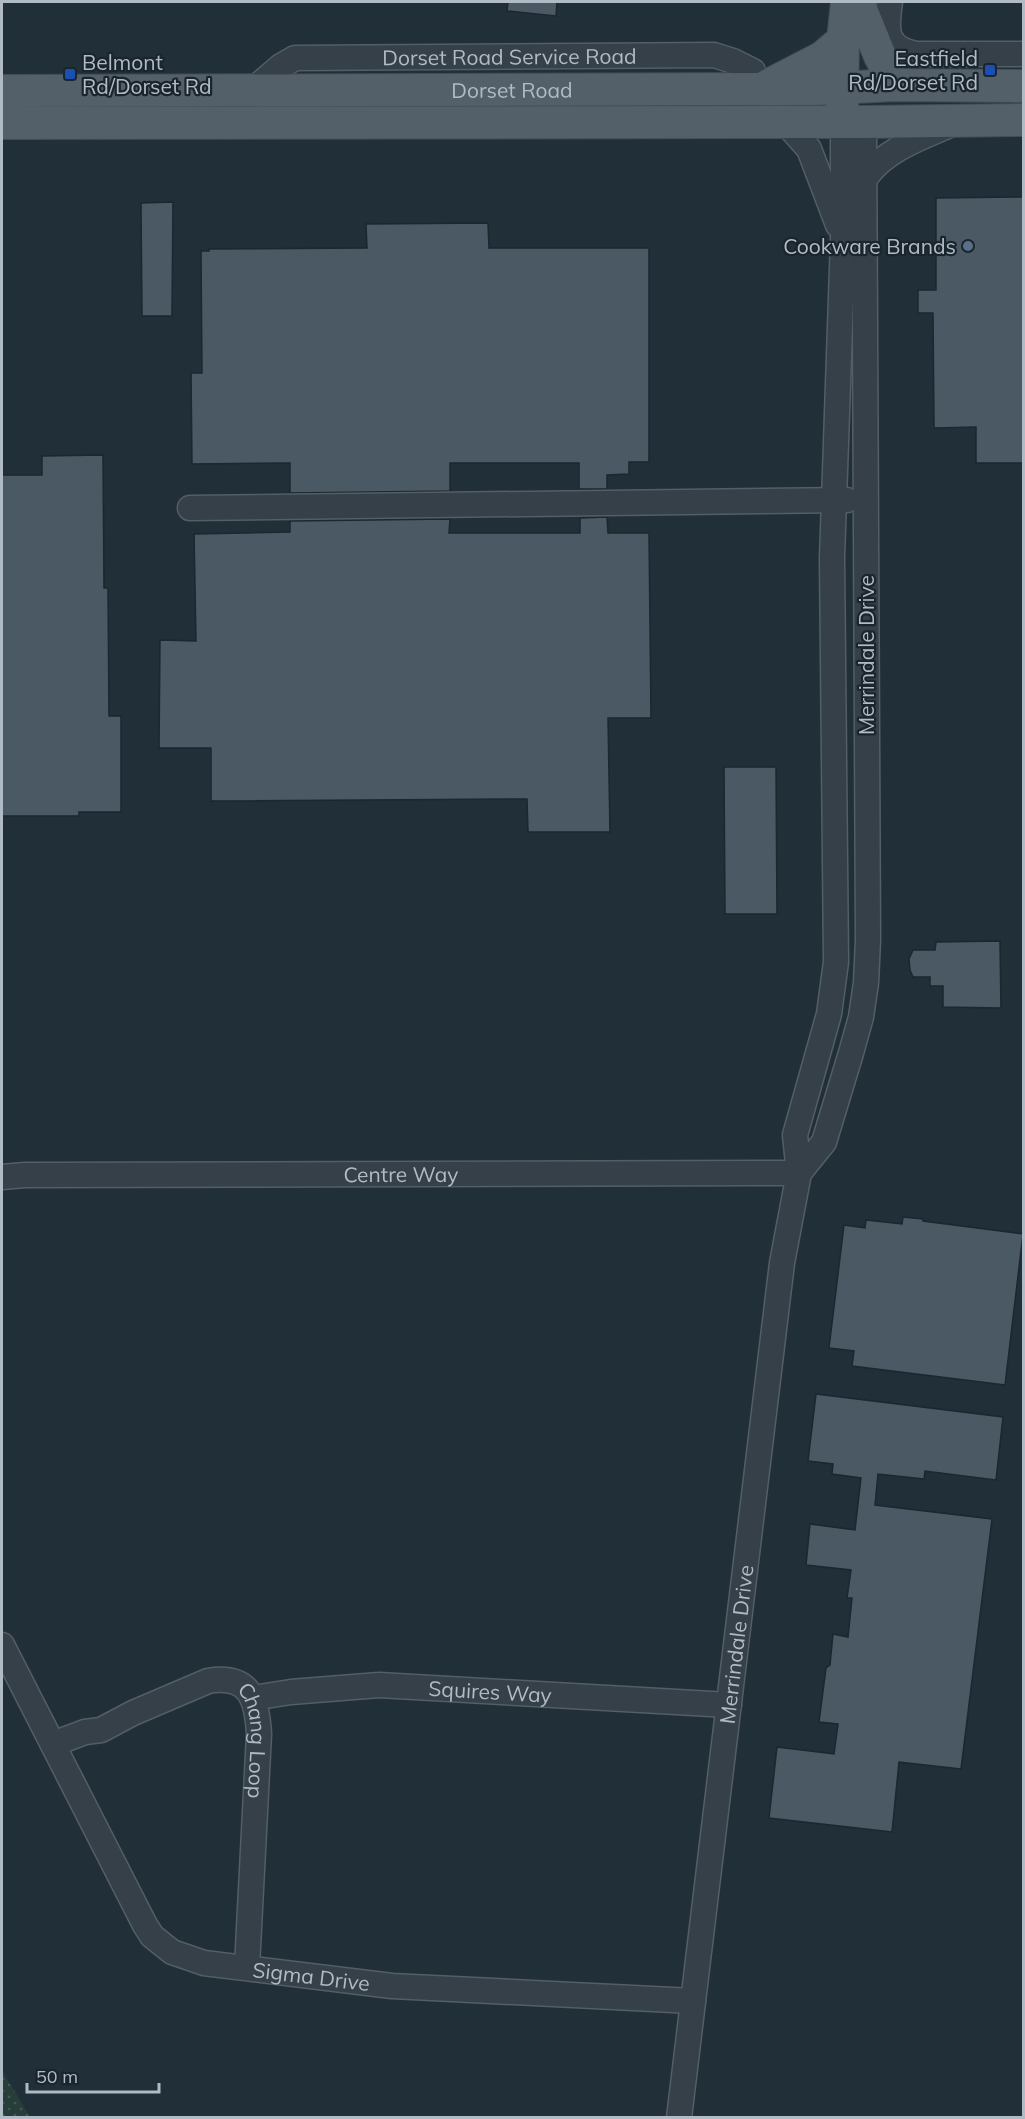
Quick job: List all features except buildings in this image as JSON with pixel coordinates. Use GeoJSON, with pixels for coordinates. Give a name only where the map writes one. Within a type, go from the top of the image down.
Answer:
{"type":"FeatureCollection","features":[{"type":"Feature","properties":{"kind":"main road"},"geometry":{"type":"LineString","coordinates":[[847,2],[843,40],[854,122]]}},
{"type":"Feature","properties":{"kind":"main road"},"geometry":{"type":"LineString","coordinates":[[851,87],[857,2]]}},
{"type":"Feature","properties":{"kind":"main road"},"geometry":{"type":"LineString","coordinates":[[857,2],[880,56],[896,85]]}},
{"type":"Feature","properties":{"kind":"main road"},"geometry":{"type":"LineString","coordinates":[[761,88],[823,57],[843,40]]}},
{"type":"Feature","properties":{"kind":"main road","name":"Dorset Road"},"geometry":{"type":"LineString","coordinates":[[2,91],[1023,86]]}},
{"type":"Feature","properties":{"kind":"main road"},"geometry":{"type":"LineString","coordinates":[[213,90],[213,123]]}},
{"type":"Feature","properties":{"kind":"main road","name":"Dorset Road"},"geometry":{"type":"LineString","coordinates":[[2,123],[1023,120]]}},
{"type":"Feature","properties":{"kind":"street"},"geometry":{"type":"LineString","coordinates":[[890,2],[887,22],[889,34],[902,51],[916,54],[1023,54]]}},
{"type":"Feature","properties":{"kind":"street"},"geometry":{"type":"LineString","coordinates":[[866,177],[875,165],[891,153],[960,121]]}},
{"type":"Feature","properties":{"kind":"street"},"geometry":{"type":"LineString","coordinates":[[785,122],[809,149],[843,239]]}},
{"type":"Feature","properties":{"kind":"street","name":"Merrindale Drive"},"geometry":{"type":"LineString","coordinates":[[799,1173],[824,1142],[861,1017],[866,983],[868,929],[865,500],[866,177],[854,122]]}},
{"type":"Feature","properties":{"kind":"street","name":"Merrindale Drive"},"geometry":{"type":"LineString","coordinates":[[679,2118],[782,1263],[799,1173],[795,1135],[829,1014],[836,962],[833,500],[843,239],[854,122]]}},
{"type":"Feature","properties":{"kind":"street"},"geometry":{"type":"LineString","coordinates":[[190,508],[865,500]]}},
{"type":"Feature","properties":{"kind":"street"},"geometry":{"type":"LineString","coordinates":[[834,696],[866,696]]}},
{"type":"Feature","properties":{"kind":"street","name":"Centre Way"},"geometry":{"type":"LineString","coordinates":[[2,1177],[25,1175],[799,1173]]}},
{"type":"Feature","properties":{"kind":"street","name":"Sigma Drive"},"geometry":{"type":"LineString","coordinates":[[2,1645],[152,1936],[172,1952],[204,1963],[392,1986],[693,2001]]}},
{"type":"Feature","properties":{"kind":"street","name":"Chang Loop"},"geometry":{"type":"LineString","coordinates":[[53,1744],[85,1732],[101,1730],[132,1713],[208,1681],[235,1680],[244,1687],[253,1698],[258,1712],[259,1734],[247,1967]]}},
{"type":"Feature","properties":{"kind":"street","name":"Squires Way"},"geometry":{"type":"LineString","coordinates":[[253,1698],[291,1692],[379,1685],[729,1705]]}},
{"type":"Feature","properties":{"kind":"green space"},"geometry":{"type":"Polygon","coordinates":[[[2,2070],[30,2117],[2,2117],[2,2070]]]}},
{"type":"Feature","properties":{"kind":"place","name":"Eastfield Rd/Dorset Rd"},"geometry":{"type":"Point","coordinates":[990,70]}},
{"type":"Feature","properties":{"kind":"place","name":"Belmont Rd/Dorset Rd"},"geometry":{"type":"Point","coordinates":[70,74]}},
{"type":"Feature","properties":{"kind":"place","name":"Cookware Brands"},"geometry":{"type":"Point","coordinates":[968,246]}}]}
